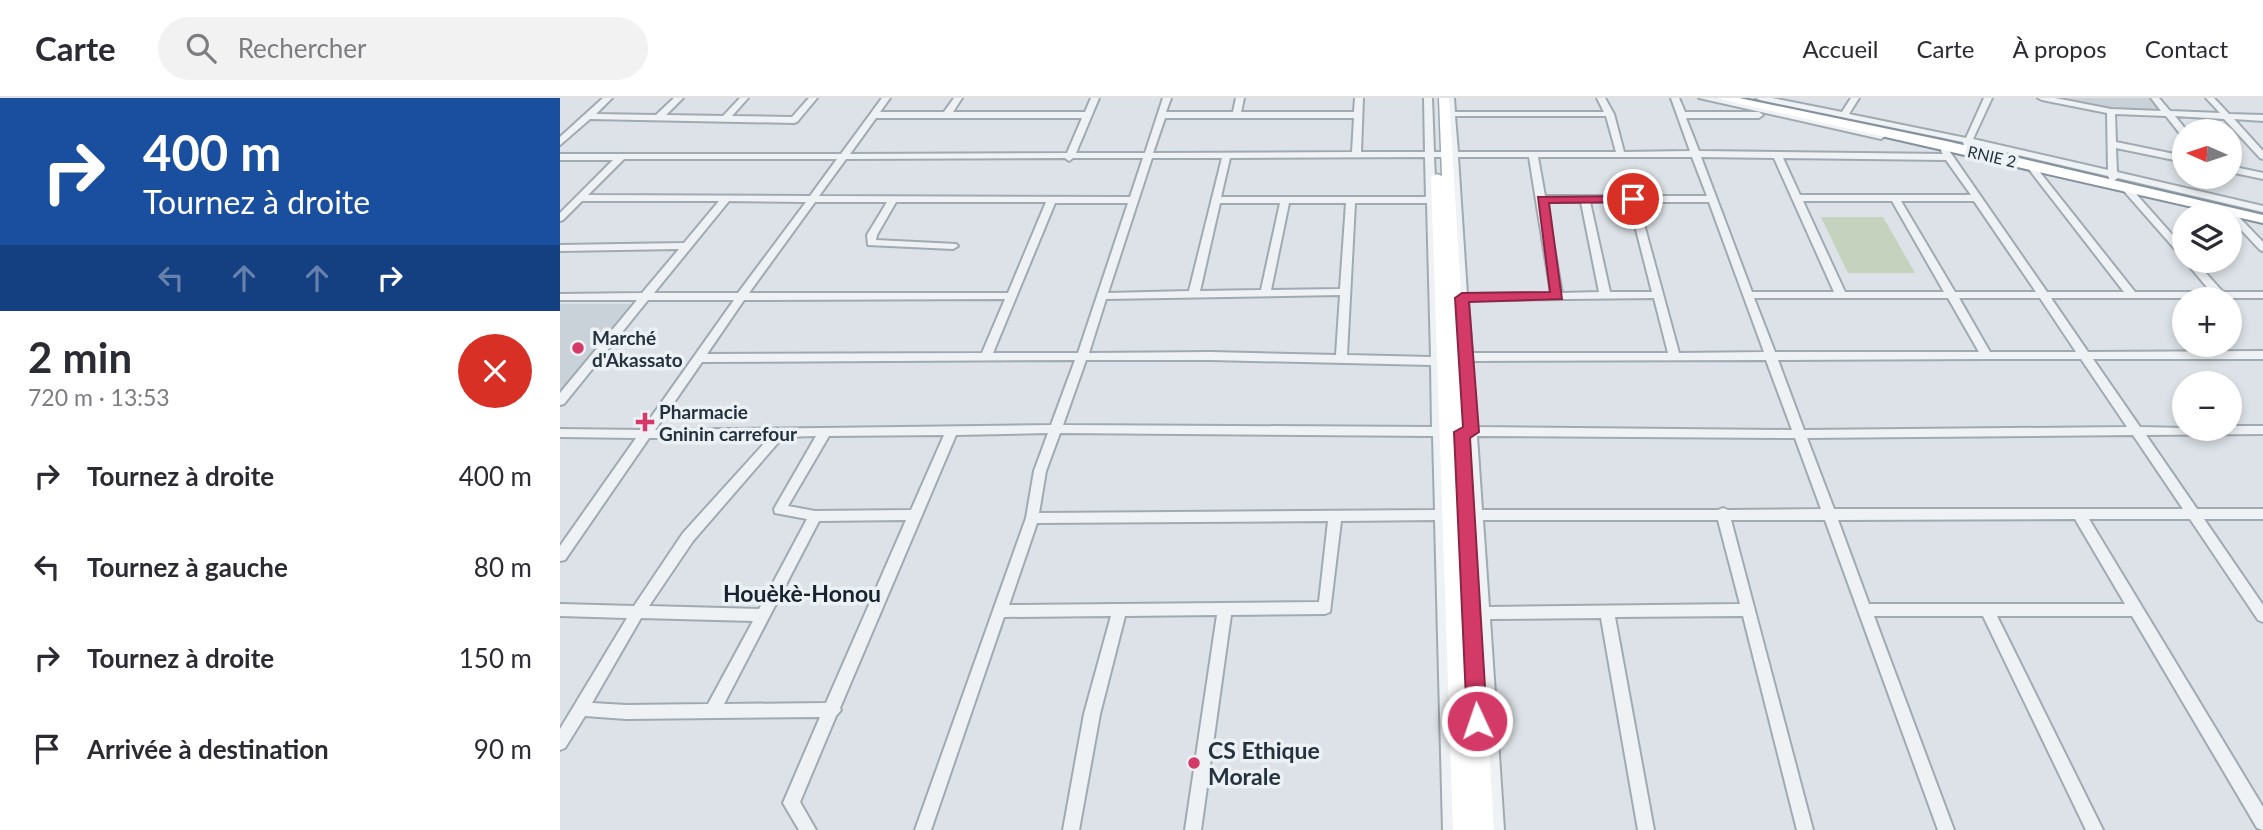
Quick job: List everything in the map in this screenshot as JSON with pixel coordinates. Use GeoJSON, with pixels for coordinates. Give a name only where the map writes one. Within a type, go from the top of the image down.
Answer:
{"type":"FeatureCollection","features":[{"type":"Feature","properties":{"kind":"highway","name":"RNIE 2"},"geometry":{"type":"LineString","coordinates":[[1720,98],[2187,203]]}},
{"type":"Feature","properties":{"kind":"highway","name":"RNIE 2"},"geometry":{"type":"LineString","coordinates":[[1744,98],[1968,142],[2113,176],[2263,218]]}},
{"type":"Feature","properties":{"kind":"highway","name":"RNIE 2"},"geometry":{"type":"LineString","coordinates":[[2242,214],[2263,218]]}},
{"type":"Feature","properties":{"kind":"main road"},"geometry":{"type":"LineString","coordinates":[[1434,98],[1442,156],[1435,200],[1455,432],[1471,515],[1483,830]]}},
{"type":"Feature","properties":{"kind":"main road"},"geometry":{"type":"LineString","coordinates":[[1444,98],[1442,156],[1455,432],[1464,830]]}},
{"type":"Feature","properties":{"kind":"street"},"geometry":{"type":"LineString","coordinates":[[560,142],[608,98]]}},
{"type":"Feature","properties":{"kind":"street"},"geometry":{"type":"LineString","coordinates":[[659,117],[679,98]]}},
{"type":"Feature","properties":{"kind":"street"},"geometry":{"type":"LineString","coordinates":[[725,119],[744,98]]}},
{"type":"Feature","properties":{"kind":"street"},"geometry":{"type":"LineString","coordinates":[[588,116],[794,121],[813,98]]}},
{"type":"Feature","properties":{"kind":"street"},"geometry":{"type":"LineString","coordinates":[[560,556],[648,434],[741,297],[887,98]]}},
{"type":"Feature","properties":{"kind":"street"},"geometry":{"type":"LineString","coordinates":[[947,115],[958,98]]}},
{"type":"Feature","properties":{"kind":"street"},"geometry":{"type":"LineString","coordinates":[[1069,158],[1095,98]]}},
{"type":"Feature","properties":{"kind":"street"},"geometry":{"type":"LineString","coordinates":[[923,830],[1032,518],[1040,471],[1082,356],[1167,98]]}},
{"type":"Feature","properties":{"kind":"street"},"geometry":{"type":"LineString","coordinates":[[1237,114],[1240,98]]}},
{"type":"Feature","properties":{"kind":"street"},"geometry":{"type":"LineString","coordinates":[[1356,155],[1359,98]]}},
{"type":"Feature","properties":{"kind":"street"},"geometry":{"type":"LineString","coordinates":[[1428,98],[1442,156],[1462,298],[1467,357],[1441,515],[1451,830]]}},
{"type":"Feature","properties":{"kind":"street"},"geometry":{"type":"LineString","coordinates":[[1442,156],[1450,114],[1450,98]]}},
{"type":"Feature","properties":{"kind":"street"},"geometry":{"type":"LineString","coordinates":[[1601,98],[1610,114],[1622,155]]}},
{"type":"Feature","properties":{"kind":"street"},"geometry":{"type":"LineString","coordinates":[[1675,98],[1711,199],[1750,295],[1798,434],[1867,610],[1946,830]]}},
{"type":"Feature","properties":{"kind":"street"},"geometry":{"type":"LineString","coordinates":[[1703,98],[1797,107],[1968,142],[1988,98]]}},
{"type":"Feature","properties":{"kind":"street"},"geometry":{"type":"LineString","coordinates":[[1760,98],[1946,150],[2128,190],[2172,240]]}},
{"type":"Feature","properties":{"kind":"street"},"geometry":{"type":"LineString","coordinates":[[1844,115],[1854,98]]}},
{"type":"Feature","properties":{"kind":"street"},"geometry":{"type":"LineString","coordinates":[[2042,98],[2111,111],[2263,118]]}},
{"type":"Feature","properties":{"kind":"street"},"geometry":{"type":"LineString","coordinates":[[2155,98],[2172,119]]}},
{"type":"Feature","properties":{"kind":"street"},"geometry":{"type":"LineString","coordinates":[[2210,98],[2263,156]]}},
{"type":"Feature","properties":{"kind":"street"},"geometry":{"type":"LineString","coordinates":[[1682,115],[1797,107]]}},
{"type":"Feature","properties":{"kind":"street"},"geometry":{"type":"LineString","coordinates":[[2111,111],[2113,176],[2263,209]]}},
{"type":"Feature","properties":{"kind":"street"},"geometry":{"type":"LineString","coordinates":[[1450,114],[1610,114]]}},
{"type":"Feature","properties":{"kind":"street"},"geometry":{"type":"LineString","coordinates":[[875,115],[1088,115]]}},
{"type":"Feature","properties":{"kind":"street"},"geometry":{"type":"LineString","coordinates":[[1161,115],[1359,115]]}},
{"type":"Feature","properties":{"kind":"street"},"geometry":{"type":"LineString","coordinates":[[2112,144],[2172,156]]}},
{"type":"Feature","properties":{"kind":"street"},"geometry":{"type":"LineString","coordinates":[[560,158],[1777,155],[1946,150]]}},
{"type":"Feature","properties":{"kind":"street"},"geometry":{"type":"LineString","coordinates":[[1946,150],[2261,610]]}},
{"type":"Feature","properties":{"kind":"street"},"geometry":{"type":"LineString","coordinates":[[1534,155],[1557,296]]}},
{"type":"Feature","properties":{"kind":"street"},"geometry":{"type":"LineString","coordinates":[[1777,155],[1841,295]]}},
{"type":"Feature","properties":{"kind":"street"},"geometry":{"type":"LineString","coordinates":[[560,218],[621,158]]}},
{"type":"Feature","properties":{"kind":"street"},"geometry":{"type":"LineString","coordinates":[[1194,294],[1226,158]]}},
{"type":"Feature","properties":{"kind":"street"},"geometry":{"type":"LineString","coordinates":[[2032,168],[2132,295]]}},
{"type":"Feature","properties":{"kind":"street"},"geometry":{"type":"LineString","coordinates":[[2242,172],[2263,176]]}},
{"type":"Feature","properties":{"kind":"street"},"geometry":{"type":"LineString","coordinates":[[579,198],[812,201],[1133,200]]}},
{"type":"Feature","properties":{"kind":"street"},"geometry":{"type":"LineString","coordinates":[[1798,198],[1978,198]]}},
{"type":"Feature","properties":{"kind":"street"},"geometry":{"type":"LineString","coordinates":[[1895,198],[1987,356]]}},
{"type":"Feature","properties":{"kind":"street"},"geometry":{"type":"LineString","coordinates":[[986,357],[1052,199]]}},
{"type":"Feature","properties":{"kind":"street"},"geometry":{"type":"LineString","coordinates":[[1265,294],[1284,199]]}},
{"type":"Feature","properties":{"kind":"street"},"geometry":{"type":"LineString","coordinates":[[1542,199],[1711,199]]}},
{"type":"Feature","properties":{"kind":"street"},"geometry":{"type":"LineString","coordinates":[[1585,199],[1605,295]]}},
{"type":"Feature","properties":{"kind":"street"},"geometry":{"type":"LineString","coordinates":[[1633,199],[1675,356]]}},
{"type":"Feature","properties":{"kind":"street"},"geometry":{"type":"LineString","coordinates":[[560,401],[725,200]]}},
{"type":"Feature","properties":{"kind":"street"},"geometry":{"type":"LineString","coordinates":[[893,200],[872,235],[872,243],[953,246]]}},
{"type":"Feature","properties":{"kind":"street"},"geometry":{"type":"LineString","coordinates":[[1215,200],[1435,200],[1436,360],[1455,432]]}},
{"type":"Feature","properties":{"kind":"street"},"geometry":{"type":"LineString","coordinates":[[1341,358],[1350,200]]}},
{"type":"Feature","properties":{"kind":"street"},"geometry":{"type":"LineString","coordinates":[[2242,226],[2263,248]]}},
{"type":"Feature","properties":{"kind":"street"},"geometry":{"type":"LineString","coordinates":[[560,248],[687,246]]}},
{"type":"Feature","properties":{"kind":"street"},"geometry":{"type":"LineString","coordinates":[[2201,273],[2213,287]]}},
{"type":"Feature","properties":{"kind":"street"},"geometry":{"type":"LineString","coordinates":[[1101,296],[1346,292]]}},
{"type":"Feature","properties":{"kind":"street"},"geometry":{"type":"LineString","coordinates":[[1462,298],[1658,295]]}},
{"type":"Feature","properties":{"kind":"street"},"geometry":{"type":"LineString","coordinates":[[1750,295],[2172,295]]}},
{"type":"Feature","properties":{"kind":"street"},"geometry":{"type":"LineString","coordinates":[[2242,295],[2263,295]]}},
{"type":"Feature","properties":{"kind":"street"},"geometry":{"type":"LineString","coordinates":[[560,297],[1011,296]]}},
{"type":"Feature","properties":{"kind":"street"},"geometry":{"type":"LineString","coordinates":[[1467,357],[2263,355]]}},
{"type":"Feature","properties":{"kind":"street"},"geometry":{"type":"LineString","coordinates":[[700,358],[1082,356],[1436,360]]}},
{"type":"Feature","properties":{"kind":"street"},"geometry":{"type":"LineString","coordinates":[[560,433],[952,429],[1798,434],[2263,430]]}},
{"type":"Feature","properties":{"kind":"street"},"geometry":{"type":"LineString","coordinates":[[808,830],[791,803],[952,429]]}},
{"type":"Feature","properties":{"kind":"street"},"geometry":{"type":"LineString","coordinates":[[560,743],[639,612],[689,537],[755,466],[780,432]]}},
{"type":"Feature","properties":{"kind":"street"},"geometry":{"type":"LineString","coordinates":[[825,432],[780,509],[816,516],[914,515]]}},
{"type":"Feature","properties":{"kind":"street"},"geometry":{"type":"LineString","coordinates":[[1723,513],[1805,830]]}},
{"type":"Feature","properties":{"kind":"street"},"geometry":{"type":"LineString","coordinates":[[1000,611],[1325,608],[1335,514]]}},
{"type":"Feature","properties":{"kind":"street"},"geometry":{"type":"LineString","coordinates":[[2079,514],[2263,822]]}},
{"type":"Feature","properties":{"kind":"street"},"geometry":{"type":"LineString","coordinates":[[1471,515],[2263,514]]}},
{"type":"Feature","properties":{"kind":"street"},"geometry":{"type":"LineString","coordinates":[[1032,518],[1441,515]]}},
{"type":"Feature","properties":{"kind":"street"},"geometry":{"type":"LineString","coordinates":[[713,710],[816,516]]}},
{"type":"Feature","properties":{"kind":"street"},"geometry":{"type":"LineString","coordinates":[[1193,830],[1225,608]]}},
{"type":"Feature","properties":{"kind":"street"},"geometry":{"type":"LineString","coordinates":[[560,610],[762,615]]}},
{"type":"Feature","properties":{"kind":"street"},"geometry":{"type":"LineString","coordinates":[[1071,830],[1091,714],[1120,610]]}},
{"type":"Feature","properties":{"kind":"street"},"geometry":{"type":"LineString","coordinates":[[1496,830],[1476,613],[1748,610]]}},
{"type":"Feature","properties":{"kind":"street"},"geometry":{"type":"LineString","coordinates":[[1867,610],[2136,610]]}},
{"type":"Feature","properties":{"kind":"street"},"geometry":{"type":"LineString","coordinates":[[1987,610],[2095,830]]}},
{"type":"Feature","properties":{"kind":"street"},"geometry":{"type":"LineString","coordinates":[[1607,612],[1646,830]]}},
{"type":"Feature","properties":{"kind":"street"},"geometry":{"type":"LineString","coordinates":[[582,709],[833,710]]}},
{"type":"Feature","properties":{"kind":"shaded area"},"geometry":{"type":"Polygon","coordinates":[[[2051,98],[2155,98],[2166,111],[2105,109],[2051,98]]]}},
{"type":"Feature","properties":{"kind":"shaded area","name":"Marché d'Akassato"},"geometry":{"type":"Polygon","coordinates":[[[560,304],[631,304],[560,391],[560,304]]]}},
{"type":"Feature","properties":{"kind":"green space"},"geometry":{"type":"Polygon","coordinates":[[[1821,217],[1883,217],[1915,273],[1848,273],[1821,217]]]}},
{"type":"Feature","properties":{"kind":"place","name":"Marché d'Akassato"},"geometry":{"type":"Point","coordinates":[578,348]}},
{"type":"Feature","properties":{"kind":"place","name":"Pharmacie Gninin carrefour"},"geometry":{"type":"Point","coordinates":[645,422]}},
{"type":"Feature","properties":{"kind":"place","name":"CS Ethique Morale"},"geometry":{"type":"Point","coordinates":[1194,763]}},
{"type":"Feature","properties":{"kind":"district","name":"Houèkè-Honou"},"geometry":{"type":"Point","coordinates":[802,593]}},
{"type":"Feature","properties":{"kind":"route"},"geometry":{"type":"LineString","coordinates":[[1477,721],[1462,432],[1471,432],[1462,298],[1557,296],[1542,199],[1633,199]]}}]}
